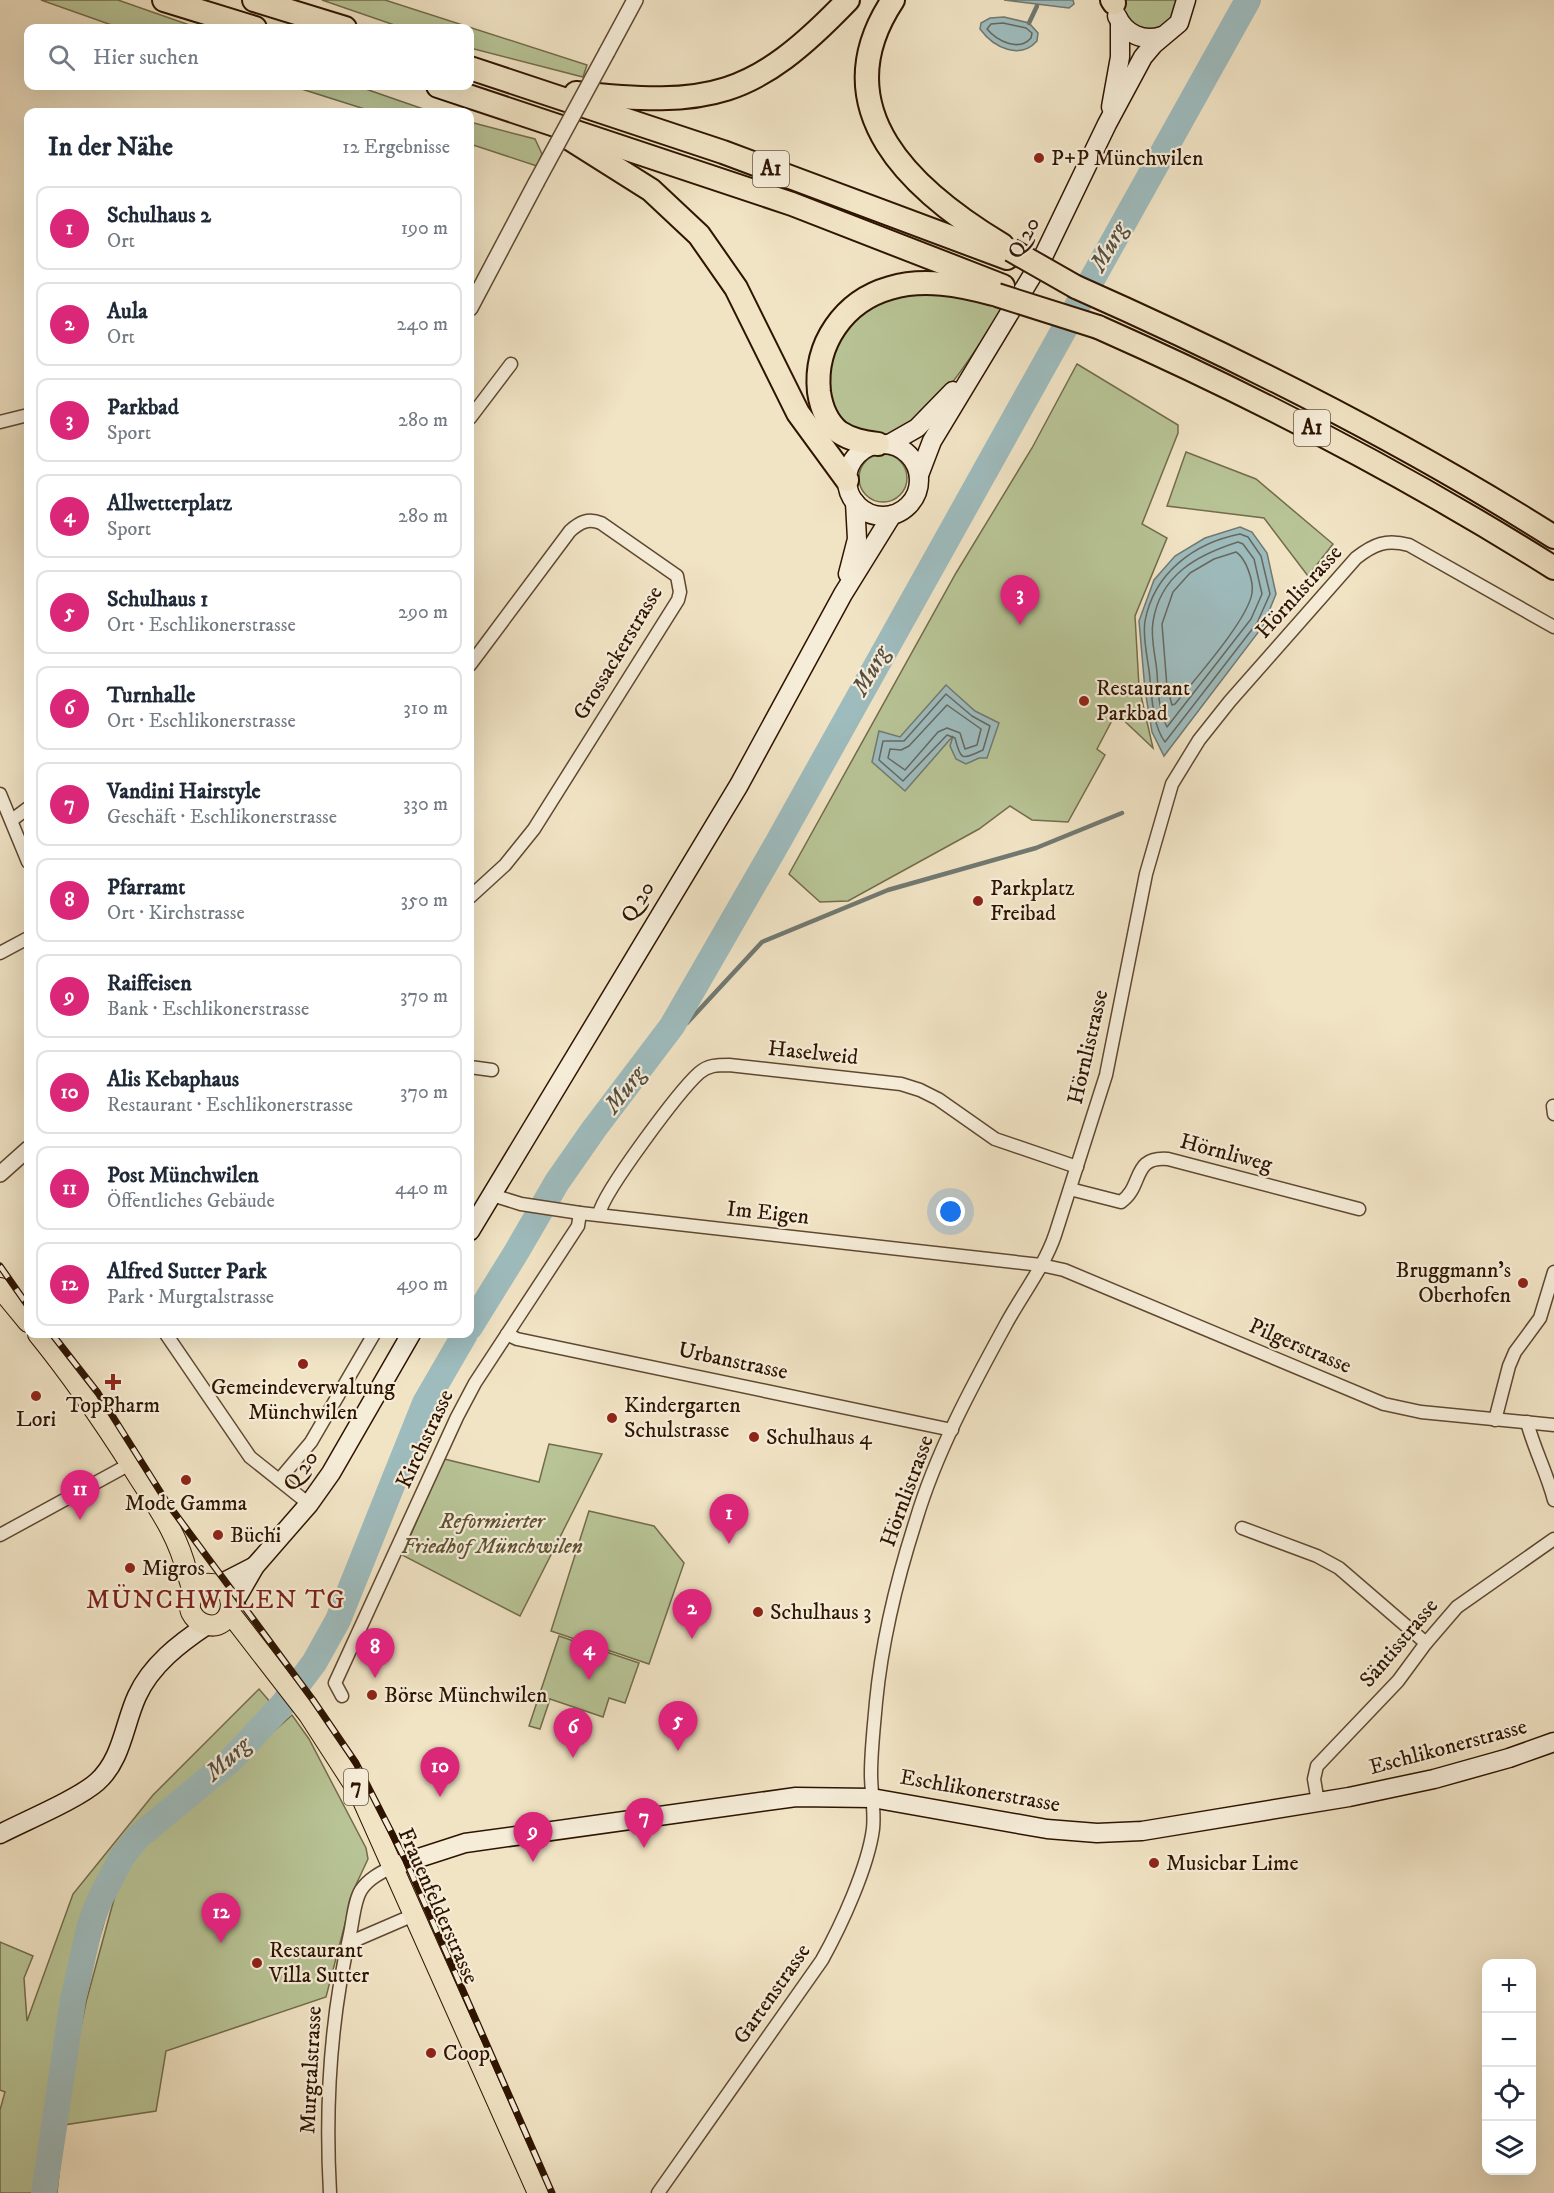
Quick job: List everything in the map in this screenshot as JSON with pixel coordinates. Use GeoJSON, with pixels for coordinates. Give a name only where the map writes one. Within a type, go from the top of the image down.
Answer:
{"type":"FeatureCollection","features":[{"type":"Feature","properties":{"kind":"highway"},"geometry":{"type":"LineString","coordinates":[[164,0],[242,24]]}},
{"type":"Feature","properties":{"kind":"highway"},"geometry":{"type":"LineString","coordinates":[[254,0],[332,24]]}},
{"type":"Feature","properties":{"kind":"highway","name":"A1"},"geometry":{"type":"LineString","coordinates":[[533,88],[646,100],[684,99],[718,92],[751,80],[779,64],[808,40],[848,0]]}},
{"type":"Feature","properties":{"kind":"highway","name":"A1"},"geometry":{"type":"LineString","coordinates":[[893,0],[876,31],[869,61],[869,93],[879,129],[896,160],[922,189],[1009,254]]}},
{"type":"Feature","properties":{"kind":"highway","name":"A1"},"geometry":{"type":"LineString","coordinates":[[474,69],[805,181],[1009,254],[1339,412],[1474,488],[1554,537]]}},
{"type":"Feature","properties":{"kind":"highway","name":"A1"},"geometry":{"type":"LineString","coordinates":[[451,90],[792,204],[1000,290],[1098,327],[1240,392],[1355,450],[1554,568]]}},
{"type":"Feature","properties":{"kind":"highway","name":"A1"},"geometry":{"type":"LineString","coordinates":[[530,115],[635,178],[677,212],[699,235],[736,288],[798,413],[847,480]]}},
{"type":"Feature","properties":{"kind":"highway","name":"A1"},"geometry":{"type":"LineString","coordinates":[[883,444],[858,440],[841,433],[829,420],[821,402],[819,381],[822,355],[841,320],[870,296],[908,284],[946,284],[1000,290]]}},
{"type":"Feature","properties":{"kind":"main road","name":"Q 20"},"geometry":{"type":"LineString","coordinates":[[474,1218],[492,1195],[739,785],[843,594],[892,515],[912,502],[927,448],[1041,261],[1107,124],[1145,54],[1181,21],[1186,0]]}},
{"type":"Feature","properties":{"kind":"main road","name":"Q 20"},"geometry":{"type":"LineString","coordinates":[[1115,6],[1138,36],[1149,38],[1162,36]]}},
{"type":"Feature","properties":{"kind":"main road","name":"Q 20"},"geometry":{"type":"LineString","coordinates":[[1107,124],[1120,62],[1115,6]]}},
{"type":"Feature","properties":{"kind":"main road","name":"Q 20"},"geometry":{"type":"LineString","coordinates":[[843,594],[857,539],[855,502],[847,480],[851,463],[856,456],[917,428],[973,370]]}},
{"type":"Feature","properties":{"kind":"main road"},"geometry":{"type":"LineString","coordinates":[[883,444],[909,456],[919,475]]}},
{"type":"Feature","properties":{"kind":"main road"},"geometry":{"type":"LineString","coordinates":[[855,502],[873,515],[892,515]]}},
{"type":"Feature","properties":{"kind":"main road"},"geometry":{"type":"LineString","coordinates":[[2,1296],[24,1319]]}},
{"type":"Feature","properties":{"kind":"main road"},"geometry":{"type":"LineString","coordinates":[[41,1338],[96,1409],[180,1546],[214,1584],[228,1593],[221,1617],[174,1648]]}},
{"type":"Feature","properties":{"kind":"main road","name":"Q 20"},"geometry":{"type":"LineString","coordinates":[[221,1617],[255,1566],[309,1504],[370,1407],[409,1338]]}},
{"type":"Feature","properties":{"kind":"main road"},"geometry":{"type":"LineString","coordinates":[[180,1546],[196,1620],[221,1617]]}},
{"type":"Feature","properties":{"kind":"main road","name":"Q 20"},"geometry":{"type":"LineString","coordinates":[[214,1584],[255,1566]]}},
{"type":"Feature","properties":{"kind":"main road"},"geometry":{"type":"LineString","coordinates":[[0,1834],[97,1782],[115,1758],[138,1694],[174,1648],[191,1602],[200,1586],[214,1584]]}},
{"type":"Feature","properties":{"kind":"main road","name":"Frauenfelderstrasse"},"geometry":{"type":"LineString","coordinates":[[221,1617],[263,1656],[279,1676],[309,1715],[360,1794],[416,1914],[538,2193]]}},
{"type":"Feature","properties":{"kind":"main road","name":"Eschlikonerstrasse"},"geometry":{"type":"LineString","coordinates":[[394,1866],[465,1843],[796,1797],[872,1797],[1047,1829],[1097,1833],[1191,1825],[1434,1779],[1509,1758],[1554,1742]]}},
{"type":"Feature","properties":{"kind":"street"},"geometry":{"type":"LineString","coordinates":[[474,300],[635,0]]}},
{"type":"Feature","properties":{"kind":"street"},"geometry":{"type":"LineString","coordinates":[[474,413],[511,364]]}},
{"type":"Feature","properties":{"kind":"street"},"geometry":{"type":"LineString","coordinates":[[0,422],[24,416]]}},
{"type":"Feature","properties":{"kind":"street","name":"Grossackerstrasse"},"geometry":{"type":"LineString","coordinates":[[474,660],[579,522],[588,520],[601,523],[677,576],[680,591],[678,600],[534,829],[505,865],[474,893]]}},
{"type":"Feature","properties":{"kind":"street","name":"Hörnlistrasse"},"geometry":{"type":"LineString","coordinates":[[872,1797],[871,1774],[876,1700],[889,1619],[921,1503],[952,1430],[1004,1327],[1048,1256],[1106,1076],[1146,874],[1172,784],[1199,740],[1301,620],[1356,558],[1370,546],[1384,541],[1409,544],[1554,627]]}},
{"type":"Feature","properties":{"kind":"street"},"geometry":{"type":"LineString","coordinates":[[0,794],[24,852]]}},
{"type":"Feature","properties":{"kind":"street"},"geometry":{"type":"LineString","coordinates":[[12,820],[24,811]]}},
{"type":"Feature","properties":{"kind":"street"},"geometry":{"type":"LineString","coordinates":[[0,953],[24,940]]}},
{"type":"Feature","properties":{"kind":"street","name":"Haselweid"},"geometry":{"type":"LineString","coordinates":[[599,1214],[606,1196],[689,1084],[700,1072],[712,1065],[901,1084],[933,1096],[994,1139],[1077,1167]]}},
{"type":"Feature","properties":{"kind":"street"},"geometry":{"type":"LineString","coordinates":[[474,1068],[492,1070]]}},
{"type":"Feature","properties":{"kind":"street"},"geometry":{"type":"LineString","coordinates":[[0,1174],[24,1153]]}},
{"type":"Feature","properties":{"kind":"street","name":"Hörnliweg"},"geometry":{"type":"LineString","coordinates":[[1070,1189],[1121,1202],[1128,1197],[1146,1162],[1155,1158],[1168,1159],[1359,1209]]}},
{"type":"Feature","properties":{"kind":"street","name":"Im Eigen"},"geometry":{"type":"LineString","coordinates":[[492,1195],[521,1204],[556,1209],[1041,1265]]}},
{"type":"Feature","properties":{"kind":"street","name":"Kirchstrasse"},"geometry":{"type":"LineString","coordinates":[[342,1696],[335,1683],[456,1417],[578,1226],[580,1212]]}},
{"type":"Feature","properties":{"kind":"street","name":"Pilgerstrasse"},"geometry":{"type":"LineString","coordinates":[[1041,1265],[1064,1270],[1384,1404],[1421,1412],[1554,1425]]}},
{"type":"Feature","properties":{"kind":"street"},"geometry":{"type":"LineString","coordinates":[[1495,1420],[1509,1366],[1515,1352],[1540,1318],[1554,1272]]}},
{"type":"Feature","properties":{"kind":"street","name":"Urbanstrasse"},"geometry":{"type":"LineString","coordinates":[[507,1334],[517,1339],[952,1430]]}},
{"type":"Feature","properties":{"kind":"street"},"geometry":{"type":"LineString","coordinates":[[169,1338],[243,1449],[309,1504]]}},
{"type":"Feature","properties":{"kind":"street"},"geometry":{"type":"LineString","coordinates":[[279,1480],[311,1442],[372,1338]]}},
{"type":"Feature","properties":{"kind":"street"},"geometry":{"type":"LineString","coordinates":[[1527,1422],[1533,1446],[1547,1474],[1554,1500]]}},
{"type":"Feature","properties":{"kind":"street"},"geometry":{"type":"LineString","coordinates":[[0,1535],[130,1464]]}},
{"type":"Feature","properties":{"kind":"street"},"geometry":{"type":"LineString","coordinates":[[1242,1528],[1317,1556],[1339,1568],[1426,1643]]}},
{"type":"Feature","properties":{"kind":"street","name":"Säntisstrasse"},"geometry":{"type":"LineString","coordinates":[[1318,1802],[1314,1779],[1317,1766],[1398,1681],[1457,1607],[1554,1539]]}},
{"type":"Feature","properties":{"kind":"street","name":"Gartenstrasse"},"geometry":{"type":"LineString","coordinates":[[658,2193],[817,1967],[832,1942],[870,1845],[873,1827],[872,1797]]}},
{"type":"Feature","properties":{"kind":"street","name":"Murgtalstrasse"},"geometry":{"type":"LineString","coordinates":[[330,2193],[332,2023],[346,1950],[361,1891],[373,1877],[394,1866]]}},
{"type":"Feature","properties":{"kind":"street"},"geometry":{"type":"LineString","coordinates":[[346,1950],[358,1939],[416,1914]]}},
{"type":"Feature","properties":{"kind":"green space"},"geometry":{"type":"Polygon","coordinates":[[[41,0],[118,0],[187,24],[109,24],[41,0]]]}},
{"type":"Feature","properties":{"kind":"green space"},"geometry":{"type":"Polygon","coordinates":[[[322,0],[385,0],[460,24],[391,24],[322,0]]]}},
{"type":"Feature","properties":{"kind":"green space"},"geometry":{"type":"Polygon","coordinates":[[[1121,0],[1179,0],[1174,13],[1167,22],[1157,28],[1147,30],[1138,28],[1129,22],[1123,13],[1121,0]]]}},
{"type":"Feature","properties":{"kind":"green space"},"geometry":{"type":"Polygon","coordinates":[[[474,29],[587,65],[583,77],[474,49],[474,29]]]}},
{"type":"Feature","properties":{"kind":"green space"},"geometry":{"type":"Polygon","coordinates":[[[305,90],[369,90],[420,108],[361,108],[305,90]]]}},
{"type":"Feature","properties":{"kind":"green space"},"geometry":{"type":"Polygon","coordinates":[[[474,123],[535,139],[542,154],[537,166],[474,145],[474,123]]]}},
{"type":"Feature","properties":{"kind":"green space"},"geometry":{"type":"Polygon","coordinates":[[[898,292],[957,293],[1002,308],[954,380],[924,413],[892,433],[874,434],[857,429],[844,421],[835,411],[829,400],[828,375],[836,349],[852,319],[898,292]]]}},
{"type":"Feature","properties":{"kind":"green space"},"geometry":{"type":"Polygon","coordinates":[[[1077,364],[1178,425],[1178,433],[1142,524],[1167,538],[1135,616],[1139,687],[1153,748],[1116,713],[1097,749],[1105,755],[1068,822],[1032,820],[1010,806],[979,829],[848,901],[820,902],[789,874],[956,573],[1032,448],[1077,364]]]}},
{"type":"Feature","properties":{"kind":"green space"},"geometry":{"type":"Polygon","coordinates":[[[1186,452],[1256,479],[1333,544],[1308,576],[1264,518],[1167,506],[1186,452]]]}},
{"type":"Feature","properties":{"kind":"green space"},"geometry":{"type":"Polygon","coordinates":[[[878,454],[888,454],[900,461],[907,473],[907,483],[900,495],[888,502],[878,502],[863,491],[859,483],[859,473],[870,458],[878,454]]]}},
{"type":"Feature","properties":{"kind":"green space","name":"Reformierter Friedhof Münchwilen"},"geometry":{"type":"Polygon","coordinates":[[[549,1444],[602,1454],[520,1616],[402,1555],[444,1459],[539,1482],[549,1444]]]}},
{"type":"Feature","properties":{"kind":"green space"},"geometry":{"type":"Polygon","coordinates":[[[589,1511],[654,1526],[684,1563],[649,1664],[551,1631],[589,1511]]]}},
{"type":"Feature","properties":{"kind":"green space"},"geometry":{"type":"Polygon","coordinates":[[[559,1636],[639,1663],[625,1703],[609,1698],[603,1717],[550,1699],[540,1729],[529,1726],[559,1636]]]}},
{"type":"Feature","properties":{"kind":"green space"},"geometry":{"type":"Polygon","coordinates":[[[259,1689],[283,1717],[121,1866],[81,1999],[71,2076],[86,2002],[123,1866],[292,1715],[309,1739],[366,1848],[368,1859],[354,1889],[326,1997],[166,2051],[156,2111],[64,2125],[57,2193],[0,2193],[0,2110],[5,2092],[0,2090],[0,1942],[33,1956],[24,1978],[27,2021],[73,1894],[153,1795],[259,1689]]]}},
{"type":"Feature","properties":{"kind":"water"},"geometry":{"type":"Polygon","coordinates":[[[1004,0],[1073,0],[1074,4],[1069,8],[1004,0]]]}},
{"type":"Feature","properties":{"kind":"water"},"geometry":{"type":"Polygon","coordinates":[[[1004,17],[1029,23],[1038,33],[1037,41],[1030,47],[1015,51],[992,42],[980,29],[981,23],[990,18],[1004,17]]]}},
{"type":"Feature","properties":{"kind":"water"},"geometry":{"type":"Polygon","coordinates":[[[1240,527],[1252,532],[1267,553],[1276,594],[1263,626],[1164,756],[1152,732],[1145,690],[1139,621],[1154,580],[1175,556],[1205,538],[1240,527]]]}},
{"type":"Feature","properties":{"kind":"water"},"geometry":{"type":"Polygon","coordinates":[[[946,685],[975,711],[999,723],[987,758],[979,758],[966,764],[956,759],[950,746],[953,736],[905,791],[872,762],[879,731],[900,737],[946,685]]]}},
{"type":"Feature","properties":{"kind":"waterway","name":"Murg"},"geometry":{"type":"LineString","coordinates":[[474,1321],[557,1182],[672,1026],[778,842],[1248,0]]}},
{"type":"Feature","properties":{"kind":"waterway"},"geometry":{"type":"LineString","coordinates":[[1029,23],[1037,6]]}},
{"type":"Feature","properties":{"kind":"waterway"},"geometry":{"type":"LineString","coordinates":[[674,1022],[687,1023],[762,942],[888,890],[1036,848],[1122,813]]}},
{"type":"Feature","properties":{"kind":"waterway","name":"Murg"},"geometry":{"type":"LineString","coordinates":[[44,2193],[73,2000],[90,1925],[99,1901],[122,1857],[138,1837],[231,1760],[283,1704],[314,1663],[338,1620],[425,1403],[463,1338]]}},
{"type":"Feature","properties":{"kind":"railway"},"geometry":{"type":"LineString","coordinates":[[0,1266],[24,1300]]}},
{"type":"Feature","properties":{"kind":"railway"},"geometry":{"type":"LineString","coordinates":[[55,1338],[98,1393],[168,1504],[313,1700],[356,1763],[406,1861],[552,2193]]}},
{"type":"Feature","properties":{"kind":"place","name":"P+P Münchwilen"},"geometry":{"type":"Point","coordinates":[1039,158]}},
{"type":"Feature","properties":{"kind":"place","name":"Parkbad"},"geometry":{"type":"Point","coordinates":[1020,625]}},
{"type":"Feature","properties":{"kind":"place","name":"Restaurant Parkbad"},"geometry":{"type":"Point","coordinates":[1084,701]}},
{"type":"Feature","properties":{"kind":"place","name":"Parkplatz Freibad"},"geometry":{"type":"Point","coordinates":[978,901]}},
{"type":"Feature","properties":{"kind":"place","name":"Bruggmann's Oberhofen"},"geometry":{"type":"Point","coordinates":[1523,1283]}},
{"type":"Feature","properties":{"kind":"place","name":"Gemeindeverwaltung Münchwilen"},"geometry":{"type":"Point","coordinates":[303,1364]}},
{"type":"Feature","properties":{"kind":"place","name":"TopPharm"},"geometry":{"type":"Point","coordinates":[113,1382]}},
{"type":"Feature","properties":{"kind":"place","name":"Lori"},"geometry":{"type":"Point","coordinates":[36,1396]}},
{"type":"Feature","properties":{"kind":"place","name":"Kindergarten Schulstrasse"},"geometry":{"type":"Point","coordinates":[612,1418]}},
{"type":"Feature","properties":{"kind":"place","name":"Schulhaus 4"},"geometry":{"type":"Point","coordinates":[754,1437]}},
{"type":"Feature","properties":{"kind":"place","name":"Mode Gamma"},"geometry":{"type":"Point","coordinates":[186,1480]}},
{"type":"Feature","properties":{"kind":"place","name":"Post Münchwilen"},"geometry":{"type":"Point","coordinates":[80,1520]}},
{"type":"Feature","properties":{"kind":"place","name":"Büchi"},"geometry":{"type":"Point","coordinates":[218,1535]}},
{"type":"Feature","properties":{"kind":"place","name":"Schulhaus 2"},"geometry":{"type":"Point","coordinates":[729,1544]}},
{"type":"Feature","properties":{"kind":"place","name":"Migros"},"geometry":{"type":"Point","coordinates":[130,1568]}},
{"type":"Feature","properties":{"kind":"place","name":"Schulhaus 3"},"geometry":{"type":"Point","coordinates":[758,1612]}},
{"type":"Feature","properties":{"kind":"place","name":"Aula"},"geometry":{"type":"Point","coordinates":[692,1639]}},
{"type":"Feature","properties":{"kind":"place","name":"Pfarramt"},"geometry":{"type":"Point","coordinates":[375,1678]}},
{"type":"Feature","properties":{"kind":"place","name":"Allwetterplatz"},"geometry":{"type":"Point","coordinates":[589,1680]}},
{"type":"Feature","properties":{"kind":"place","name":"Börse Münchwilen"},"geometry":{"type":"Point","coordinates":[372,1695]}},
{"type":"Feature","properties":{"kind":"place","name":"Schulhaus 1"},"geometry":{"type":"Point","coordinates":[678,1751]}},
{"type":"Feature","properties":{"kind":"place","name":"Turnhalle"},"geometry":{"type":"Point","coordinates":[573,1758]}},
{"type":"Feature","properties":{"kind":"place","name":"Alis Kebaphaus"},"geometry":{"type":"Point","coordinates":[440,1797]}},
{"type":"Feature","properties":{"kind":"place","name":"Vandini Hairstyle"},"geometry":{"type":"Point","coordinates":[644,1848]}},
{"type":"Feature","properties":{"kind":"place","name":"Raiffeisen"},"geometry":{"type":"Point","coordinates":[533,1862]}},
{"type":"Feature","properties":{"kind":"place","name":"Musicbar Lime"},"geometry":{"type":"Point","coordinates":[1154,1863]}},
{"type":"Feature","properties":{"kind":"place","name":"Alfred Sutter Park"},"geometry":{"type":"Point","coordinates":[221,1943]}},
{"type":"Feature","properties":{"kind":"place","name":"Restaurant Villa Sutter"},"geometry":{"type":"Point","coordinates":[257,1963]}},
{"type":"Feature","properties":{"kind":"place","name":"Coop"},"geometry":{"type":"Point","coordinates":[431,2053]}},
{"type":"Feature","properties":{"kind":"district","name":"MÜNCHWILEN TG"},"geometry":{"type":"Point","coordinates":[216,1600]}}]}
